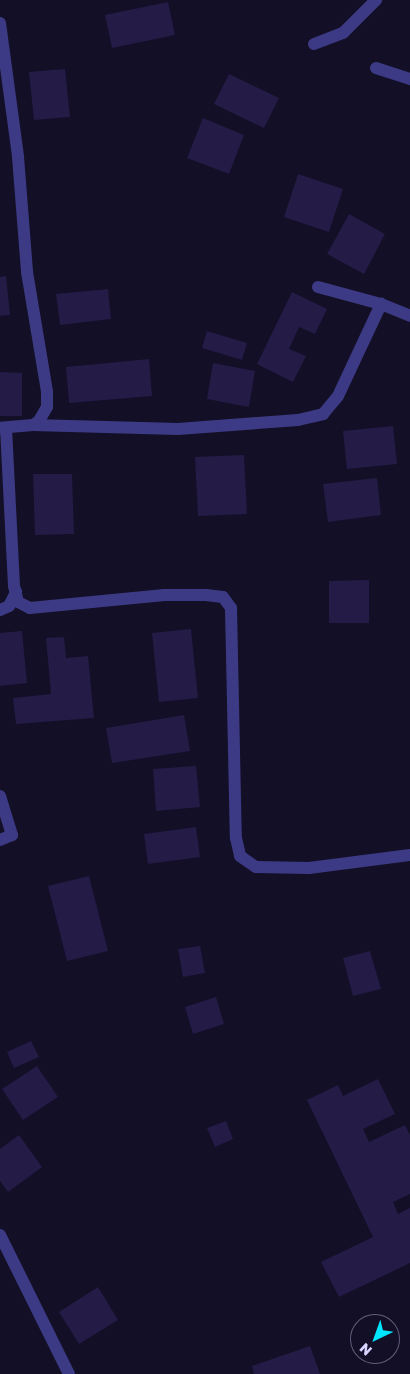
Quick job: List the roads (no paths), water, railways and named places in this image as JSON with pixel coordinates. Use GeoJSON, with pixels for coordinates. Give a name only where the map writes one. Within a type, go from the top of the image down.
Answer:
{"type":"FeatureCollection","features":[{"type":"Feature","properties":{"kind":"street"},"geometry":{"type":"LineString","coordinates":[[314,44],[342,33],[376,0]]}},
{"type":"Feature","properties":{"kind":"street"},"geometry":{"type":"LineString","coordinates":[[0,23],[18,157],[27,272],[47,392],[43,415],[33,425]]}},
{"type":"Feature","properties":{"kind":"street"},"geometry":{"type":"LineString","coordinates":[[376,68],[410,79]]}},
{"type":"Feature","properties":{"kind":"street"},"geometry":{"type":"LineString","coordinates":[[318,287],[381,304],[410,316]]}},
{"type":"Feature","properties":{"kind":"street"},"geometry":{"type":"LineString","coordinates":[[381,304],[338,396],[323,414],[298,420],[178,429],[33,425],[3,428],[18,602],[30,608],[164,595],[223,597],[231,608],[236,838],[240,856],[256,867],[309,868],[410,855]]}},
{"type":"Feature","properties":{"kind":"street"},"geometry":{"type":"LineString","coordinates":[[0,610],[8,606],[16,592]]}},
{"type":"Feature","properties":{"kind":"street"},"geometry":{"type":"LineString","coordinates":[[0,796],[12,835],[0,840]]}},
{"type":"Feature","properties":{"kind":"street"},"geometry":{"type":"LineString","coordinates":[[0,1235],[69,1374]]}}]}
